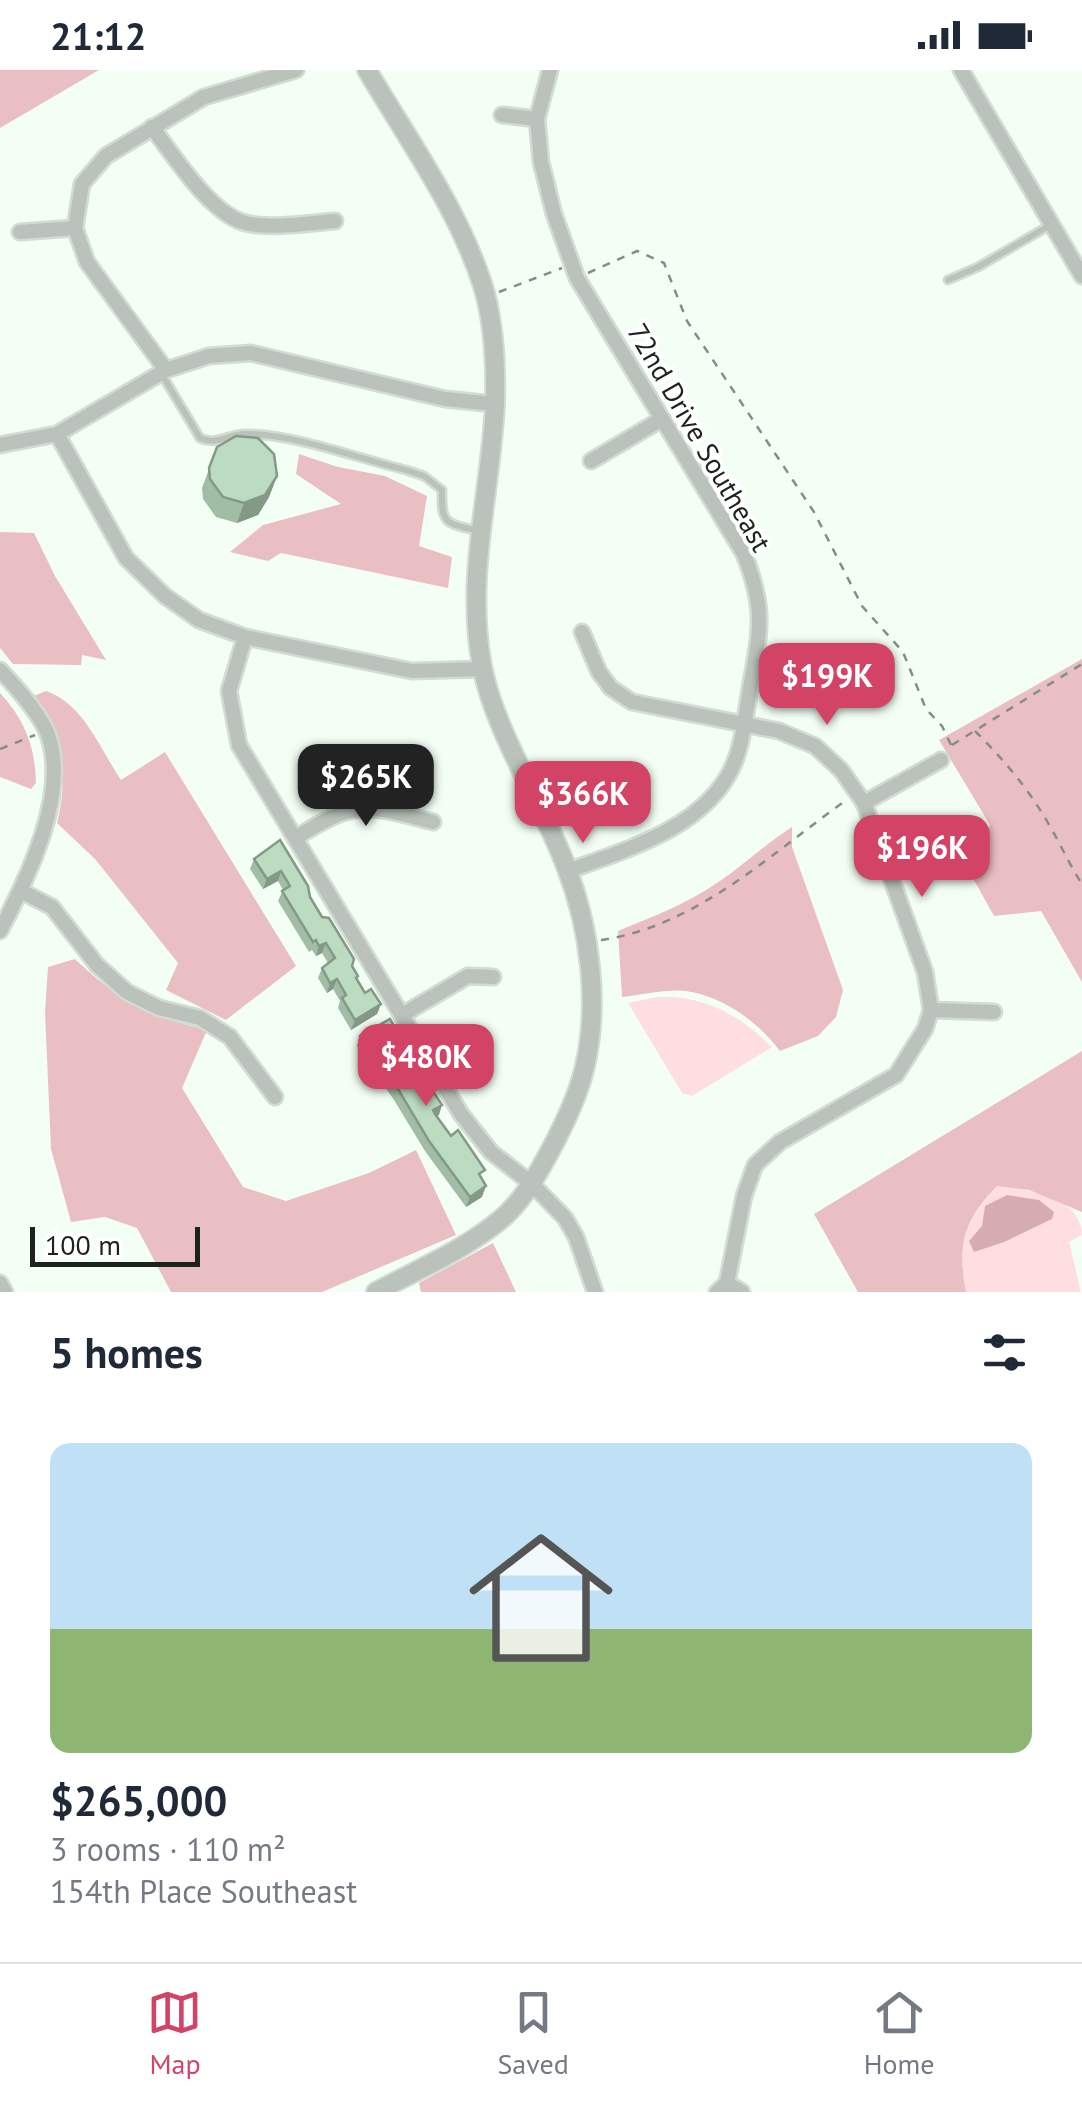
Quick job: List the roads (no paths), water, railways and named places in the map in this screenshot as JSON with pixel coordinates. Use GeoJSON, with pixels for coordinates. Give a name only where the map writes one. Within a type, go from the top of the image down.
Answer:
{"type":"FeatureCollection","features":[{"type":"Feature","properties":{"kind":"street"},"geometry":{"type":"LineString","coordinates":[[164,372],[87,262],[74,228],[82,184],[106,156],[204,97],[296,70]]}},
{"type":"Feature","properties":{"kind":"street"},"geometry":{"type":"LineString","coordinates":[[367,70],[460,228],[485,297],[492,332],[494,404],[476,588],[483,668],[498,712],[568,871],[586,942],[592,1009],[584,1070],[565,1122],[532,1184],[501,1219],[454,1251],[376,1292]]}},
{"type":"Feature","properties":{"kind":"street","name":"72nd Drive Southeast"},"geometry":{"type":"LineString","coordinates":[[550,70],[537,119],[541,162],[554,214],[575,271],[744,554],[757,588],[761,625],[735,763],[717,794],[693,816],[617,853],[568,871]]}},
{"type":"Feature","properties":{"kind":"street"},"geometry":{"type":"LineString","coordinates":[[962,70],[1082,276]]}},
{"type":"Feature","properties":{"kind":"street"},"geometry":{"type":"LineString","coordinates":[[502,115],[537,119]]}},
{"type":"Feature","properties":{"kind":"street"},"geometry":{"type":"LineString","coordinates":[[152,127],[188,176],[242,222],[336,221]]}},
{"type":"Feature","properties":{"kind":"street"},"geometry":{"type":"LineString","coordinates":[[20,232],[74,228]]}},
{"type":"Feature","properties":{"kind":"street"},"geometry":{"type":"LineString","coordinates":[[0,445],[57,434],[164,372],[209,356],[251,353],[445,399],[494,404]]}},
{"type":"Feature","properties":{"kind":"street"},"geometry":{"type":"LineString","coordinates":[[591,461],[662,419]]}},
{"type":"Feature","properties":{"kind":"street"},"geometry":{"type":"LineString","coordinates":[[57,434],[126,558],[165,596],[199,620],[245,636],[412,671],[483,668]]}},
{"type":"Feature","properties":{"kind":"street"},"geometry":{"type":"LineString","coordinates":[[582,632],[598,672],[610,688],[632,702],[779,730],[814,746],[842,770],[861,798],[925,972],[932,1010],[925,1029],[896,1074],[780,1142],[755,1165],[722,1288],[742,1292]]}},
{"type":"Feature","properties":{"kind":"street"},"geometry":{"type":"LineString","coordinates":[[245,636],[229,691],[239,746],[461,1114],[491,1152],[532,1184],[564,1218],[576,1237],[594,1292]]}},
{"type":"Feature","properties":{"kind":"street"},"geometry":{"type":"LineString","coordinates":[[0,670],[46,731],[54,762],[52,804],[20,891],[0,931]]}},
{"type":"Feature","properties":{"kind":"street"},"geometry":{"type":"LineString","coordinates":[[861,798],[941,760]]}},
{"type":"Feature","properties":{"kind":"street"},"geometry":{"type":"LineString","coordinates":[[297,837],[334,814],[354,808],[373,807],[434,822]]}},
{"type":"Feature","properties":{"kind":"street"},"geometry":{"type":"LineString","coordinates":[[20,891],[52,907],[97,965],[127,992],[159,1008],[200,1018],[230,1037],[275,1096]]}},
{"type":"Feature","properties":{"kind":"street"},"geometry":{"type":"LineString","coordinates":[[402,1015],[468,976],[493,977]]}},
{"type":"Feature","properties":{"kind":"street"},"geometry":{"type":"LineString","coordinates":[[932,1010],[994,1012]]}},
{"type":"Feature","properties":{"kind":"street"},"geometry":{"type":"LineString","coordinates":[[0,1283],[5,1292]]}},
{"type":"Feature","properties":{"kind":"lane"},"geometry":{"type":"LineString","coordinates":[[948,280],[1052,224]]}},
{"type":"Feature","properties":{"kind":"lane"},"geometry":{"type":"LineString","coordinates":[[164,372],[200,438],[213,442],[243,434],[284,439],[424,476],[442,490],[441,516],[446,522],[479,532]]}}]}
